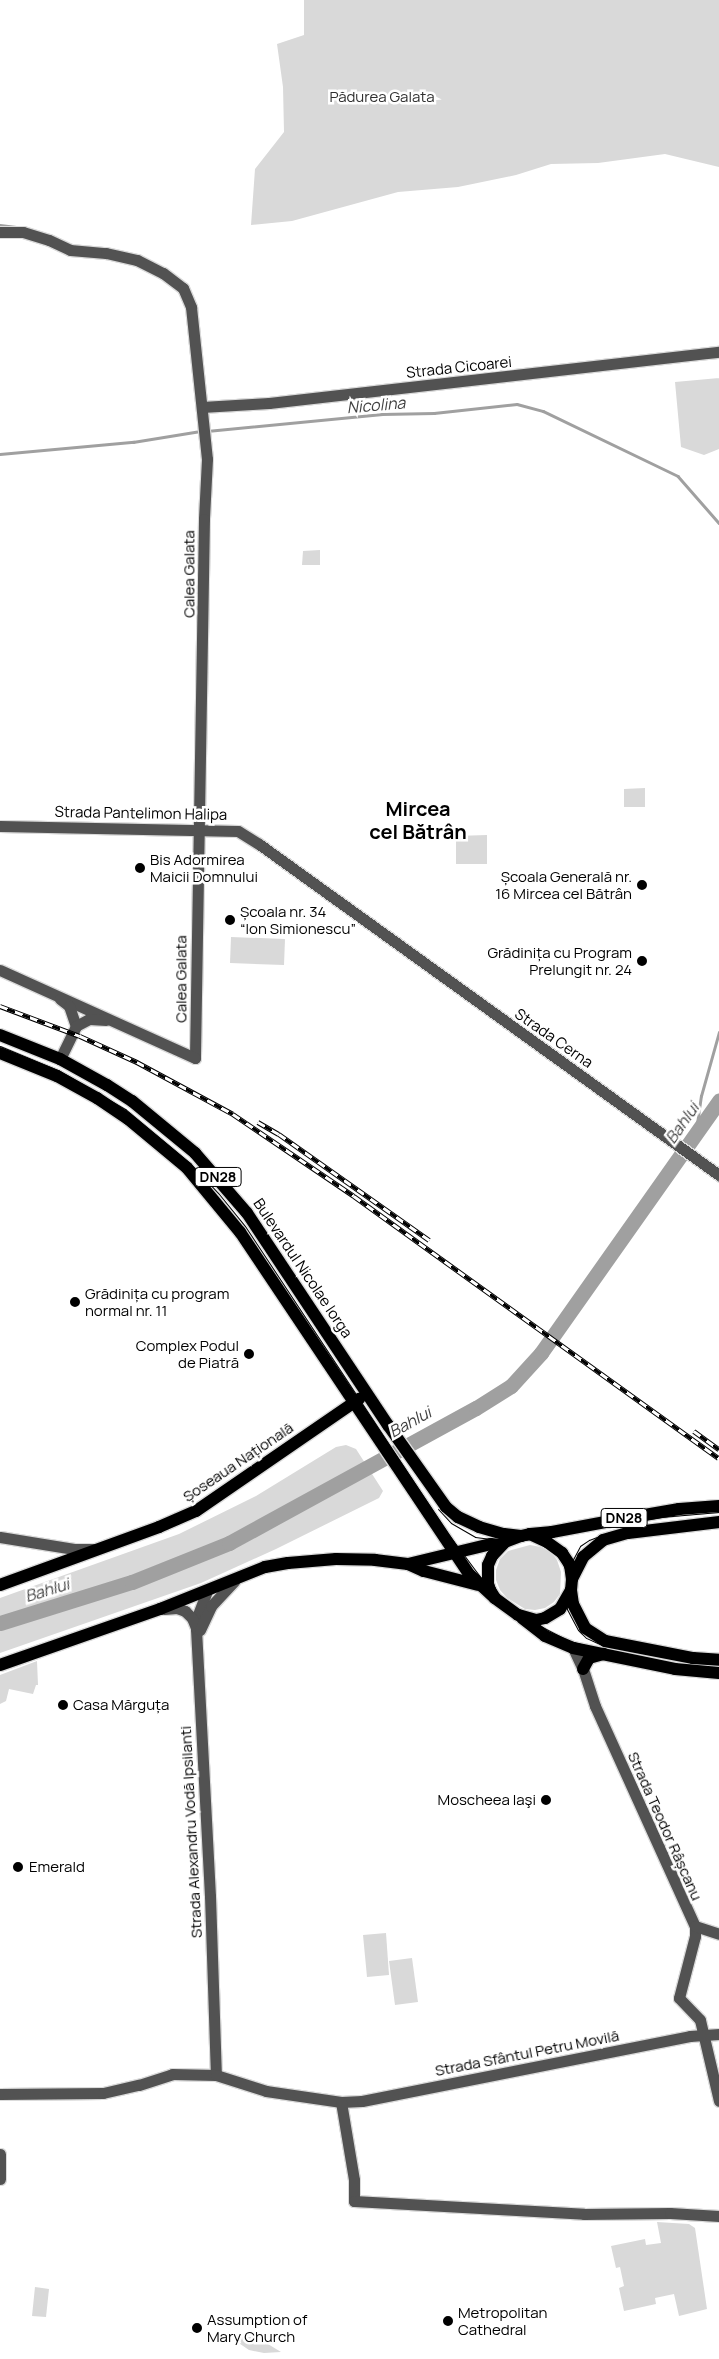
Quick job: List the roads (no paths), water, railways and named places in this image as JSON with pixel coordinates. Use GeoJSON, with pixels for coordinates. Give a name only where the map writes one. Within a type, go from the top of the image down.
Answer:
{"type":"FeatureCollection","features":[{"type":"Feature","properties":{"kind":"main road","name":"Bulevardul Nicolae Iorga"},"geometry":{"type":"LineString","coordinates":[[0,1035],[60,1059],[132,1101],[181,1141],[213,1172],[268,1243],[424,1478],[446,1508],[458,1517],[492,1531],[526,1535]]}},
{"type":"Feature","properties":{"kind":"main road","name":"DN28"},"geometry":{"type":"LineString","coordinates":[[0,1053],[57,1076],[97,1098],[128,1119],[187,1168],[240,1232],[455,1552],[481,1586],[518,1615],[529,1620],[545,1618],[560,1609],[583,1557],[603,1540],[628,1533],[719,1522]]}},
{"type":"Feature","properties":{"kind":"main road","name":"Șoseaua Națională"},"geometry":{"type":"LineString","coordinates":[[98,1550],[196,1511],[368,1393]]}},
{"type":"Feature","properties":{"kind":"main road","name":"DN28"},"geometry":{"type":"LineString","coordinates":[[500,1545],[526,1535],[679,1509],[719,1506]]}},
{"type":"Feature","properties":{"kind":"main road"},"geometry":{"type":"LineString","coordinates":[[432,1560],[440,1545],[441,1532]]}},
{"type":"Feature","properties":{"kind":"main road","name":"DN28"},"geometry":{"type":"LineString","coordinates":[[526,1535],[547,1542],[562,1553],[570,1565],[572,1584]]}},
{"type":"Feature","properties":{"kind":"main road"},"geometry":{"type":"LineString","coordinates":[[0,1665],[160,1609],[265,1567],[314,1560],[375,1560],[408,1564],[432,1560],[455,1552],[491,1544],[500,1545],[488,1565],[488,1584],[494,1598]]}},
{"type":"Feature","properties":{"kind":"main road"},"geometry":{"type":"LineString","coordinates":[[0,1585],[98,1550]]}},
{"type":"Feature","properties":{"kind":"main road"},"geometry":{"type":"LineString","coordinates":[[408,1564],[424,1571],[481,1586]]}},
{"type":"Feature","properties":{"kind":"main road"},"geometry":{"type":"LineString","coordinates":[[572,1584],[573,1604],[585,1628],[605,1641],[693,1658],[719,1660]]}},
{"type":"Feature","properties":{"kind":"main road"},"geometry":{"type":"LineString","coordinates":[[518,1615],[545,1636],[573,1648],[675,1669],[719,1673]]}},
{"type":"Feature","properties":{"kind":"main road"},"geometry":{"type":"LineString","coordinates":[[583,1669],[590,1658],[603,1654]]}},
{"type":"Feature","properties":{"kind":"street","name":"Calea Galata"},"geometry":{"type":"LineString","coordinates":[[0,232],[23,232],[70,250],[106,253],[137,260],[163,273],[183,288],[191,307],[207,459],[195,1058],[111,1021]]}},
{"type":"Feature","properties":{"kind":"street","name":"Strada Cicoarei"},"geometry":{"type":"LineString","coordinates":[[203,412],[719,352]]}},
{"type":"Feature","properties":{"kind":"street","name":"Strada Pantelimon Halipa"},"geometry":{"type":"LineString","coordinates":[[0,826],[232,829],[248,836],[372,926]]}},
{"type":"Feature","properties":{"kind":"street","name":"Strada Cerna"},"geometry":{"type":"LineString","coordinates":[[372,926],[719,1175]]}},
{"type":"Feature","properties":{"kind":"street"},"geometry":{"type":"LineString","coordinates":[[0,970],[111,1021]]}},
{"type":"Feature","properties":{"kind":"street"},"geometry":{"type":"LineString","coordinates":[[50,993],[69,1006],[76,1026]]}},
{"type":"Feature","properties":{"kind":"street"},"geometry":{"type":"LineString","coordinates":[[60,1059],[76,1026],[89,1019],[111,1021]]}},
{"type":"Feature","properties":{"kind":"street","name":"Șoseaua Națională"},"geometry":{"type":"LineString","coordinates":[[0,1537],[74,1549],[98,1550]]}},
{"type":"Feature","properties":{"kind":"street"},"geometry":{"type":"LineString","coordinates":[[196,1634],[210,1606],[238,1578]]}},
{"type":"Feature","properties":{"kind":"street","name":"Strada Alexandru Vodă Ipsilanti"},"geometry":{"type":"LineString","coordinates":[[207,1591],[196,1620],[196,1634],[210,1896],[216,2075]]}},
{"type":"Feature","properties":{"kind":"street"},"geometry":{"type":"LineString","coordinates":[[160,1609],[177,1608],[186,1612],[192,1618],[196,1634]]}},
{"type":"Feature","properties":{"kind":"street","name":"Strada Teodor Râșcanu"},"geometry":{"type":"LineString","coordinates":[[573,1648],[583,1669],[595,1706],[695,1926]]}},
{"type":"Feature","properties":{"kind":"street"},"geometry":{"type":"LineString","coordinates":[[719,1934],[695,1926],[679,1998],[700,2020],[719,2102]]}},
{"type":"Feature","properties":{"kind":"street","name":"Strada Sfântul Petru Movilă"},"geometry":{"type":"LineString","coordinates":[[0,2094],[96,2094],[139,2086],[172,2074],[216,2075],[266,2090],[341,2102],[362,2101],[704,2034],[719,2034]]}},
{"type":"Feature","properties":{"kind":"street"},"geometry":{"type":"LineString","coordinates":[[341,2102],[354,2180],[354,2201],[584,2214],[670,2213],[719,2216]]}},
{"type":"Feature","properties":{"kind":"street"},"geometry":{"type":"LineString","coordinates":[[0,2154],[0,2179]]}},
{"type":"Feature","properties":{"kind":"waterway"},"geometry":{"type":"LineString","coordinates":[[0,225],[16,227]]}},
{"type":"Feature","properties":{"kind":"waterway","name":"Nicolina"},"geometry":{"type":"LineString","coordinates":[[207,431],[382,414],[434,413],[517,404],[543,411],[678,476],[719,523]]}},
{"type":"Feature","properties":{"kind":"waterway","name":"Nicolina"},"geometry":{"type":"LineString","coordinates":[[0,454],[133,442],[200,431]]}},
{"type":"Feature","properties":{"kind":"waterway","name":"Nicolina"},"geometry":{"type":"LineString","coordinates":[[696,1131],[701,1096],[719,1032]]}},
{"type":"Feature","properties":{"kind":"waterway","name":"Bahlui"},"geometry":{"type":"LineString","coordinates":[[0,1623],[132,1582],[229,1543],[476,1408],[511,1386],[541,1353],[719,1101]]}},
{"type":"Feature","properties":{"kind":"tram line"},"geometry":{"type":"LineString","coordinates":[[0,1046],[58,1070],[125,1109],[190,1163],[219,1194],[245,1226],[449,1535],[490,1590],[529,1620],[569,1641],[632,1657],[698,1668],[719,1669]]}},
{"type":"Feature","properties":{"kind":"tram line"},"geometry":{"type":"LineString","coordinates":[[438,1509],[451,1523],[475,1537],[513,1542],[661,1517],[719,1512]]}},
{"type":"Feature","properties":{"kind":"tram line"},"geometry":{"type":"LineString","coordinates":[[602,1645],[586,1638],[578,1630],[567,1609],[565,1591],[570,1565],[580,1546],[589,1540],[610,1532]]}},
{"type":"Feature","properties":{"kind":"tram line"},"geometry":{"type":"LineString","coordinates":[[533,1539],[544,1543],[554,1550],[561,1559],[567,1574]]}},
{"type":"Feature","properties":{"kind":"tram line"},"geometry":{"type":"LineString","coordinates":[[497,1593],[491,1579],[492,1565],[500,1551],[513,1542]]}},
{"type":"Feature","properties":{"kind":"tram line"},"geometry":{"type":"LineString","coordinates":[[524,1615],[542,1615],[548,1612],[557,1606],[565,1591]]}},
{"type":"Feature","properties":{"kind":"railway"},"geometry":{"type":"LineString","coordinates":[[0,1006],[80,1036],[137,1062],[233,1114],[354,1196],[719,1458]]}},
{"type":"Feature","properties":{"kind":"railway"},"geometry":{"type":"LineString","coordinates":[[258,1122],[279,1134],[429,1240]]}},
{"type":"Feature","properties":{"kind":"railway"},"geometry":{"type":"LineString","coordinates":[[694,1431],[719,1449]]}},
{"type":"Feature","properties":{"kind":"place","name":"Bis Adormirea Maicii Domnului"},"geometry":{"type":"Point","coordinates":[140,868]}},
{"type":"Feature","properties":{"kind":"place","name":"Școala Generală nr. 16 Mircea cel Bătrân"},"geometry":{"type":"Point","coordinates":[642,885]}},
{"type":"Feature","properties":{"kind":"place","name":"Școala nr. 34 “Ion Simionescu”"},"geometry":{"type":"Point","coordinates":[230,920]}},
{"type":"Feature","properties":{"kind":"place","name":"Grădinița cu Program Prelungit nr. 24"},"geometry":{"type":"Point","coordinates":[642,961]}},
{"type":"Feature","properties":{"kind":"place","name":"Grădinița cu program normal nr. 11"},"geometry":{"type":"Point","coordinates":[75,1302]}},
{"type":"Feature","properties":{"kind":"place","name":"Complex Podul de Piatră"},"geometry":{"type":"Point","coordinates":[249,1354]}},
{"type":"Feature","properties":{"kind":"place","name":"Casa Mărguța"},"geometry":{"type":"Point","coordinates":[63,1705]}},
{"type":"Feature","properties":{"kind":"place","name":"Moscheea Iaşi"},"geometry":{"type":"Point","coordinates":[546,1800]}},
{"type":"Feature","properties":{"kind":"place","name":"Emerald"},"geometry":{"type":"Point","coordinates":[18,1867]}},
{"type":"Feature","properties":{"kind":"place","name":"Metropolitan Cathedral"},"geometry":{"type":"Point","coordinates":[448,2321]}},
{"type":"Feature","properties":{"kind":"place","name":"Assumption of Mary Church"},"geometry":{"type":"Point","coordinates":[197,2328]}},
{"type":"Feature","properties":{"kind":"district","name":"Mircea cel Bătrân"},"geometry":{"type":"Point","coordinates":[418,820]}},
{"type":"Feature","properties":{"kind":"park label","name":"Pădurea Galata"},"geometry":{"type":"Point","coordinates":[382,97]}}]}
